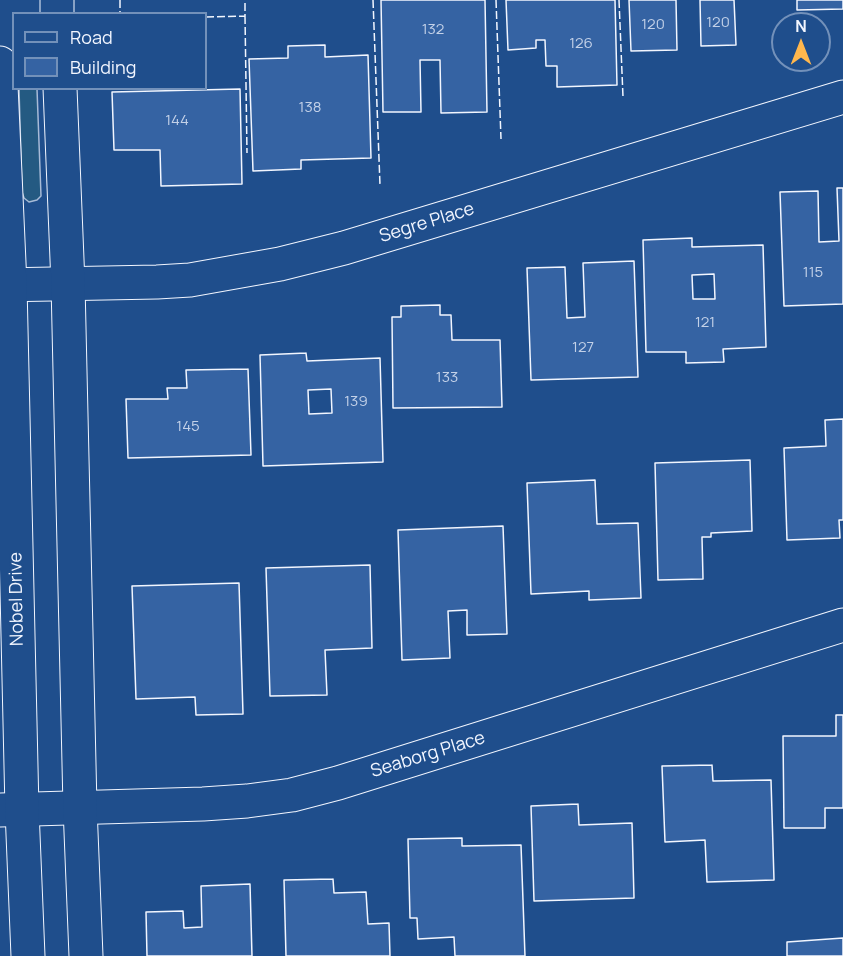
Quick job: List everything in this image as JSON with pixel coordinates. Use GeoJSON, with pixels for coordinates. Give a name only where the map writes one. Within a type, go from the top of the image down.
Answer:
{"type":"FeatureCollection","features":[{"type":"Feature","properties":{"kind":"street","name":"Nobel Drive"},"geometry":{"type":"LineString","coordinates":[[0,63],[11,810],[28,956]]}},
{"type":"Feature","properties":{"kind":"street"},"geometry":{"type":"LineString","coordinates":[[60,90],[68,284],[80,807],[86,956]]}},
{"type":"Feature","properties":{"kind":"street","name":"Segre Place"},"geometry":{"type":"LineString","coordinates":[[5,285],[190,280],[280,264],[344,248],[843,97]]}},
{"type":"Feature","properties":{"kind":"street","name":"Seaborg Place"},"geometry":{"type":"LineString","coordinates":[[11,810],[203,804],[292,795],[843,625]]}},
{"type":"Feature","properties":{"kind":"shaded area"},"geometry":{"type":"Polygon","coordinates":[[[19,90],[37,90],[41,196],[29,202],[24,198],[19,90]]]}},
{"type":"Feature","properties":{"kind":"building"},"geometry":{"type":"Polygon","coordinates":[[[381,0],[485,0],[487,112],[441,113],[440,60],[420,60],[421,112],[383,112],[381,0]]]}},
{"type":"Feature","properties":{"kind":"building"},"geometry":{"type":"Polygon","coordinates":[[[506,0],[615,0],[617,85],[557,87],[557,66],[546,66],[545,40],[536,40],[536,48],[508,50],[506,0]]]}},
{"type":"Feature","properties":{"kind":"building"},"geometry":{"type":"Polygon","coordinates":[[[629,0],[676,0],[677,50],[631,51],[629,0]]]}},
{"type":"Feature","properties":{"kind":"building"},"geometry":{"type":"Polygon","coordinates":[[[700,0],[734,0],[736,45],[701,46],[700,0]]]}},
{"type":"Feature","properties":{"kind":"building"},"geometry":{"type":"Polygon","coordinates":[[[797,0],[843,0],[843,9],[797,10],[797,0]]]}},
{"type":"Feature","properties":{"kind":"building"},"geometry":{"type":"Polygon","coordinates":[[[325,45],[325,57],[368,55],[371,158],[301,160],[301,169],[253,171],[249,59],[288,58],[288,46],[325,45]]]}},
{"type":"Feature","properties":{"kind":"building"},"geometry":{"type":"Polygon","coordinates":[[[240,89],[242,184],[161,186],[160,150],[114,150],[112,92],[240,89]]]}},
{"type":"Feature","properties":{"kind":"building"},"geometry":{"type":"Polygon","coordinates":[[[837,188],[843,188],[843,304],[784,306],[780,192],[818,191],[819,242],[839,241],[837,188]]]}},
{"type":"Feature","properties":{"kind":"building"},"geometry":{"type":"Polygon","coordinates":[[[692,238],[692,247],[763,245],[766,347],[723,349],[724,362],[686,363],[686,352],[646,352],[643,240],[692,238]],[[714,274],[692,275],[693,299],[715,299],[714,274]]]}},
{"type":"Feature","properties":{"kind":"building"},"geometry":{"type":"Polygon","coordinates":[[[634,261],[638,377],[531,380],[527,268],[565,267],[567,318],[585,317],[583,263],[634,261]]]}},
{"type":"Feature","properties":{"kind":"building"},"geometry":{"type":"Polygon","coordinates":[[[440,305],[440,315],[451,315],[452,340],[500,340],[502,407],[393,408],[392,317],[401,317],[401,306],[440,305]]]}},
{"type":"Feature","properties":{"kind":"building"},"geometry":{"type":"Polygon","coordinates":[[[306,353],[307,361],[380,358],[383,462],[263,466],[260,355],[306,353]],[[331,389],[308,390],[309,414],[332,413],[331,389]]]}},
{"type":"Feature","properties":{"kind":"building"},"geometry":{"type":"Polygon","coordinates":[[[248,369],[251,455],[128,458],[126,399],[168,399],[167,388],[187,388],[186,370],[248,369]]]}},
{"type":"Feature","properties":{"kind":"building"},"geometry":{"type":"Polygon","coordinates":[[[843,419],[843,520],[839,520],[840,538],[787,540],[784,448],[826,446],[825,420],[843,419]]]}},
{"type":"Feature","properties":{"kind":"building"},"geometry":{"type":"Polygon","coordinates":[[[750,460],[752,531],[711,533],[711,537],[702,537],[703,579],[658,580],[655,463],[750,460]]]}},
{"type":"Feature","properties":{"kind":"building"},"geometry":{"type":"Polygon","coordinates":[[[595,480],[597,524],[638,523],[641,598],[589,600],[589,591],[531,594],[527,483],[595,480]]]}},
{"type":"Feature","properties":{"kind":"building"},"geometry":{"type":"Polygon","coordinates":[[[503,526],[507,634],[467,635],[467,610],[448,611],[450,658],[402,660],[398,530],[503,526]]]}},
{"type":"Feature","properties":{"kind":"building"},"geometry":{"type":"Polygon","coordinates":[[[370,565],[372,648],[325,650],[327,695],[270,696],[266,568],[370,565]]]}},
{"type":"Feature","properties":{"kind":"building"},"geometry":{"type":"Polygon","coordinates":[[[239,583],[243,714],[196,715],[195,697],[136,699],[132,586],[239,583]]]}},
{"type":"Feature","properties":{"kind":"building"},"geometry":{"type":"Polygon","coordinates":[[[836,715],[843,715],[843,808],[825,808],[825,828],[784,828],[783,736],[836,736],[836,715]]]}},
{"type":"Feature","properties":{"kind":"building"},"geometry":{"type":"Polygon","coordinates":[[[712,765],[713,781],[771,780],[774,880],[707,882],[705,840],[665,842],[662,766],[712,765]]]}},
{"type":"Feature","properties":{"kind":"building"},"geometry":{"type":"Polygon","coordinates":[[[578,804],[579,825],[632,823],[634,898],[534,901],[531,806],[578,804]]]}},
{"type":"Feature","properties":{"kind":"building"},"geometry":{"type":"Polygon","coordinates":[[[462,838],[462,846],[521,845],[525,956],[455,956],[454,937],[418,939],[417,918],[410,918],[408,839],[462,838]]]}},
{"type":"Feature","properties":{"kind":"building"},"geometry":{"type":"Polygon","coordinates":[[[333,879],[334,893],[366,892],[368,924],[389,923],[390,956],[286,956],[284,880],[333,879]]]}},
{"type":"Feature","properties":{"kind":"building"},"geometry":{"type":"Polygon","coordinates":[[[250,884],[252,956],[147,956],[146,912],[183,911],[184,928],[202,927],[201,886],[250,884]]]}},
{"type":"Feature","properties":{"kind":"building"},"geometry":{"type":"Polygon","coordinates":[[[843,938],[843,956],[787,956],[787,942],[843,938]]]}},
{"type":"Feature","properties":{"kind":"fence"},"geometry":{"type":"LineString","coordinates":[[120,0],[120,12]]}},
{"type":"Feature","properties":{"kind":"fence"},"geometry":{"type":"LineString","coordinates":[[207,17],[245,16],[245,0]]}},
{"type":"Feature","properties":{"kind":"fence"},"geometry":{"type":"LineString","coordinates":[[373,0],[380,185]]}},
{"type":"Feature","properties":{"kind":"fence"},"geometry":{"type":"LineString","coordinates":[[496,0],[501,139]]}},
{"type":"Feature","properties":{"kind":"fence"},"geometry":{"type":"LineString","coordinates":[[619,0],[623,97]]}},
{"type":"Feature","properties":{"kind":"fence"},"geometry":{"type":"LineString","coordinates":[[245,16],[247,153]]}}]}
